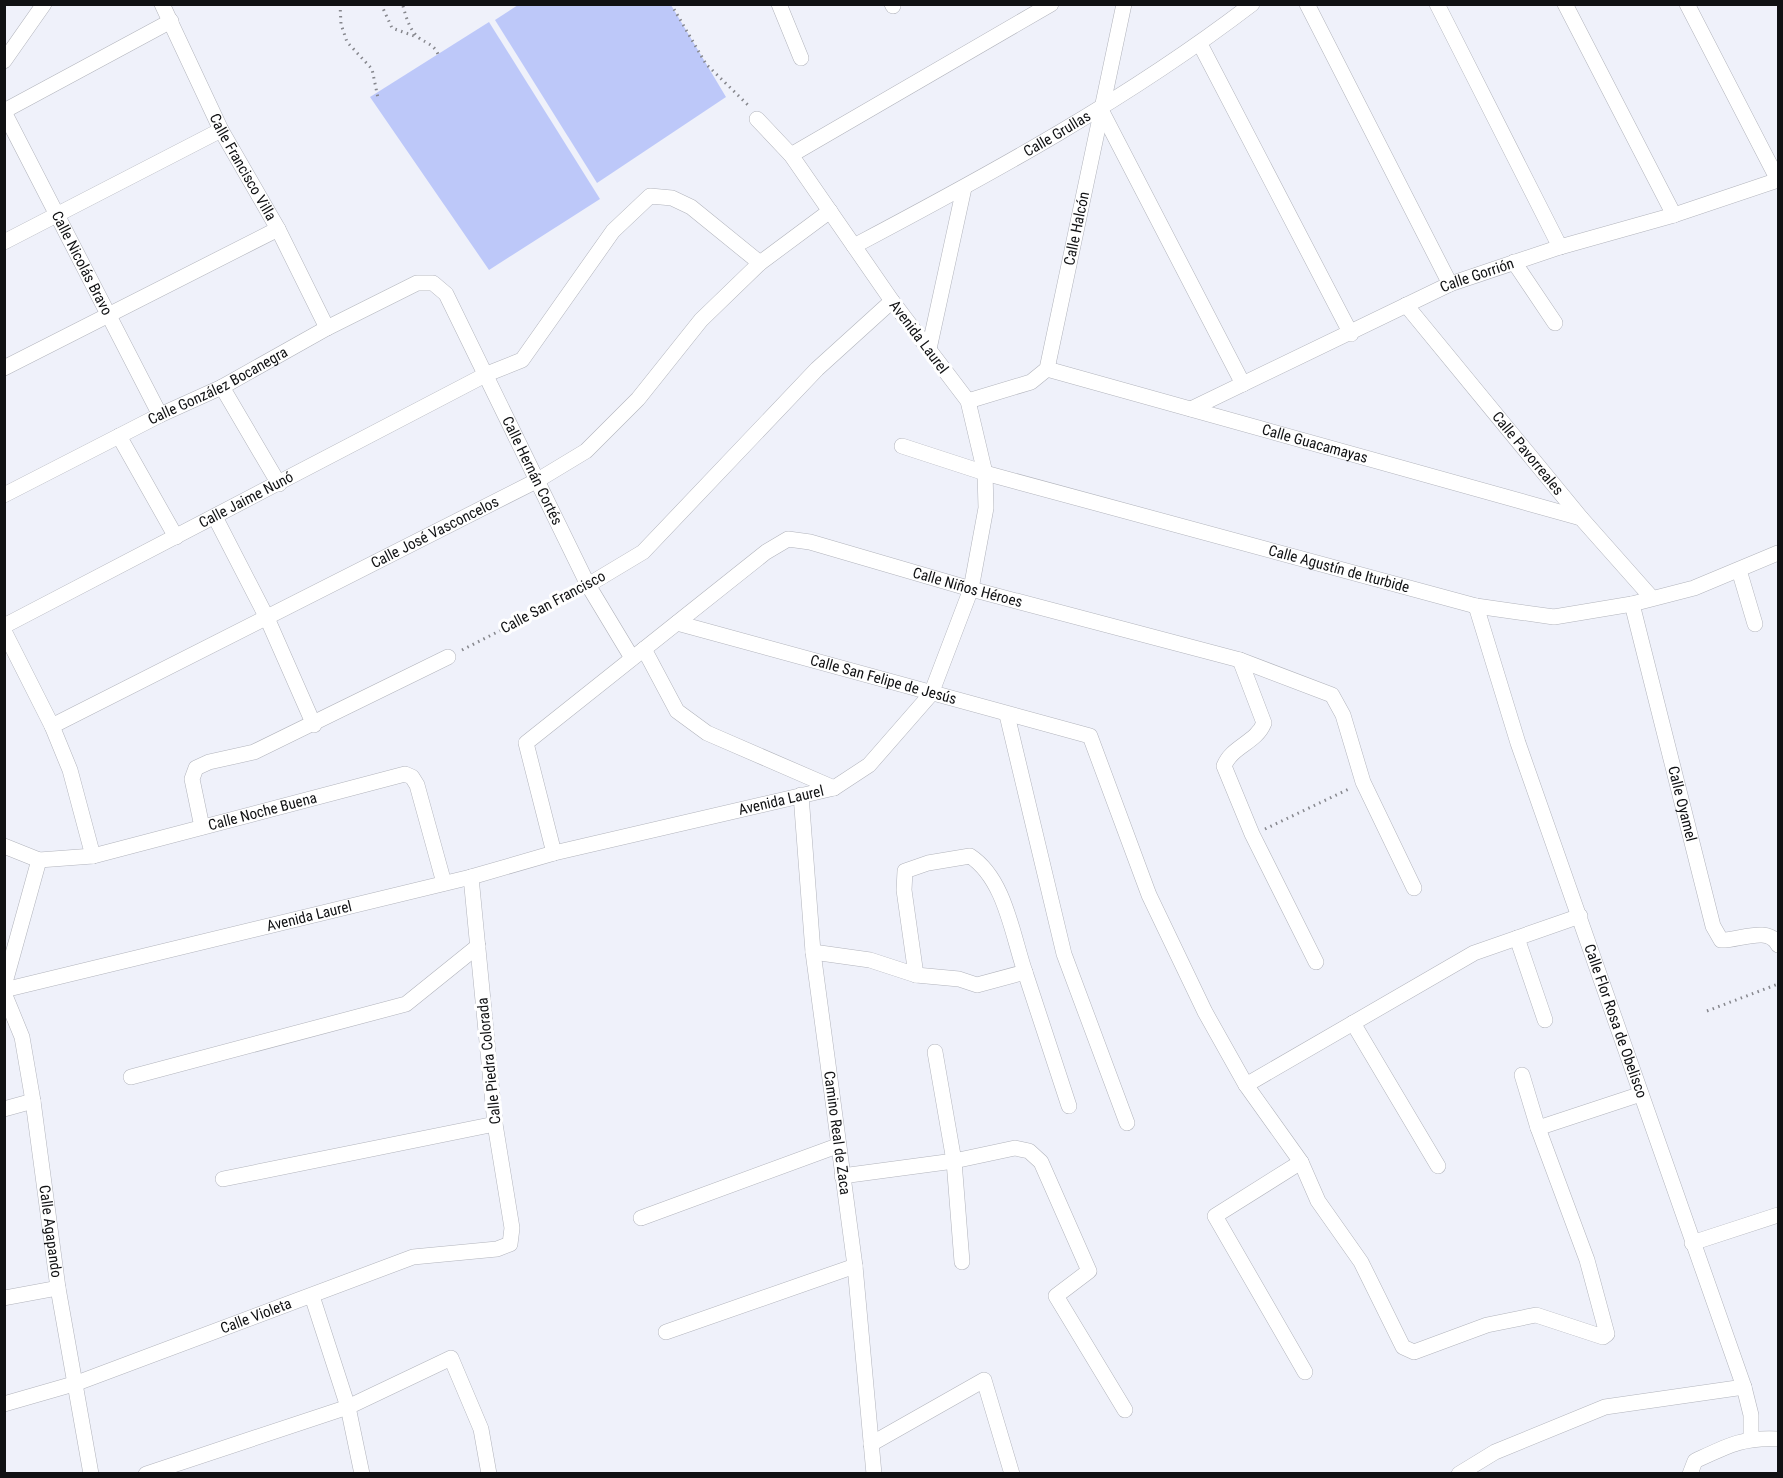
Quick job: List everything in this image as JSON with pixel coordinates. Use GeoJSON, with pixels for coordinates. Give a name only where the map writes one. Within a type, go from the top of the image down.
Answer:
{"type":"FeatureCollection","features":[{"type":"Feature","properties":{"kind":"street"},"geometry":{"type":"LineString","coordinates":[[4,61],[44,4]]}},
{"type":"Feature","properties":{"kind":"street","name":"Calle Francisco Villa"},"geometry":{"type":"LineString","coordinates":[[162,4],[221,130],[278,230],[327,328]]}},
{"type":"Feature","properties":{"kind":"street"},"geometry":{"type":"LineString","coordinates":[[778,4],[801,57]]}},
{"type":"Feature","properties":{"kind":"street"},"geometry":{"type":"LineString","coordinates":[[791,155],[1052,4]]}},
{"type":"Feature","properties":{"kind":"street","name":"Calle Halcón"},"geometry":{"type":"LineString","coordinates":[[1047,369],[1124,4]]}},
{"type":"Feature","properties":{"kind":"street","name":"Calle Grullas"},"geometry":{"type":"LineString","coordinates":[[854,246],[964,188],[1101,110],[1200,44],[1252,4]]}},
{"type":"Feature","properties":{"kind":"street"},"geometry":{"type":"LineString","coordinates":[[1307,4],[1450,284]]}},
{"type":"Feature","properties":{"kind":"street"},"geometry":{"type":"LineString","coordinates":[[1437,4],[1560,247]]}},
{"type":"Feature","properties":{"kind":"street"},"geometry":{"type":"LineString","coordinates":[[1565,4],[1674,215]]}},
{"type":"Feature","properties":{"kind":"street"},"geometry":{"type":"LineString","coordinates":[[1687,4],[1778,180]]}},
{"type":"Feature","properties":{"kind":"street"},"geometry":{"type":"LineString","coordinates":[[4,111],[171,21]]}},
{"type":"Feature","properties":{"kind":"street"},"geometry":{"type":"LineString","coordinates":[[1200,44],[1351,334]]}},
{"type":"Feature","properties":{"kind":"street"},"geometry":{"type":"LineString","coordinates":[[1101,110],[1244,384]]}},
{"type":"Feature","properties":{"kind":"street","name":"Calle Nicolás Bravo"},"geometry":{"type":"LineString","coordinates":[[4,111],[160,415]]}},
{"type":"Feature","properties":{"kind":"street","name":"Avenida Laurel"},"geometry":{"type":"LineString","coordinates":[[4,990],[471,877],[554,853],[834,788],[870,765],[931,694],[971,589],[986,508],[985,473],[968,401],[892,301],[791,155],[757,119]]}},
{"type":"Feature","properties":{"kind":"street"},"geometry":{"type":"LineString","coordinates":[[4,242],[221,130]]}},
{"type":"Feature","properties":{"kind":"street","name":"Calle Gorrión"},"geometry":{"type":"LineString","coordinates":[[1191,409],[1351,334],[1450,284],[1560,247],[1674,215],[1778,180]]}},
{"type":"Feature","properties":{"kind":"street"},"geometry":{"type":"LineString","coordinates":[[929,349],[964,188]]}},
{"type":"Feature","properties":{"kind":"street"},"geometry":{"type":"LineString","coordinates":[[487,374],[522,360],[613,231],[650,196],[672,198],[691,207],[760,263]]}},
{"type":"Feature","properties":{"kind":"street","name":"Calle José Vasconcelos"},"geometry":{"type":"LineString","coordinates":[[52,726],[538,480],[586,451],[638,399],[701,320],[760,263],[830,211]]}},
{"type":"Feature","properties":{"kind":"street"},"geometry":{"type":"LineString","coordinates":[[4,368],[278,230]]}},
{"type":"Feature","properties":{"kind":"street"},"geometry":{"type":"LineString","coordinates":[[1514,262],[1555,323]]}},
{"type":"Feature","properties":{"kind":"street","name":"Calle González Bocanegra"},"geometry":{"type":"LineString","coordinates":[[4,495],[160,415],[222,387],[327,328],[417,283],[433,283]]}},
{"type":"Feature","properties":{"kind":"street","name":"Calle Hernán Cortés"},"geometry":{"type":"LineString","coordinates":[[433,283],[446,294],[588,585],[677,711],[707,733],[834,788]]}},
{"type":"Feature","properties":{"kind":"street","name":"Calle San Francisco"},"geometry":{"type":"LineString","coordinates":[[588,585],[643,552],[817,369],[892,301]]}},
{"type":"Feature","properties":{"kind":"street","name":"Calle Pavorreales"},"geometry":{"type":"LineString","coordinates":[[1406,305],[1581,518],[1652,598]]}},
{"type":"Feature","properties":{"kind":"street"},"geometry":{"type":"LineString","coordinates":[[968,401],[1031,382],[1047,369]]}},
{"type":"Feature","properties":{"kind":"street","name":"Calle Guacamayas"},"geometry":{"type":"LineString","coordinates":[[1047,369],[1581,518]]}},
{"type":"Feature","properties":{"kind":"street","name":"Calle Jaime Nunó"},"geometry":{"type":"LineString","coordinates":[[4,626],[487,374]]}},
{"type":"Feature","properties":{"kind":"street"},"geometry":{"type":"LineString","coordinates":[[222,387],[279,484]]}},
{"type":"Feature","properties":{"kind":"street"},"geometry":{"type":"LineString","coordinates":[[119,436],[176,537]]}},
{"type":"Feature","properties":{"kind":"street","name":"Calle Agustín de Iturbide"},"geometry":{"type":"LineString","coordinates":[[902,446],[985,473],[1476,606],[1554,617],[1632,604],[1694,588],[1779,553]]}},
{"type":"Feature","properties":{"kind":"street"},"geometry":{"type":"LineString","coordinates":[[215,517],[267,618],[314,725]]}},
{"type":"Feature","properties":{"kind":"street","name":"Calle Niños Héroes"},"geometry":{"type":"LineString","coordinates":[[554,853],[526,743],[766,552],[788,539],[810,542],[971,589],[1240,660],[1332,696],[1343,715],[1363,782]]}},
{"type":"Feature","properties":{"kind":"street"},"geometry":{"type":"LineString","coordinates":[[1739,570],[1755,624]]}},
{"type":"Feature","properties":{"kind":"street","name":"Calle Oyamel"},"geometry":{"type":"LineString","coordinates":[[1632,604],[1713,926],[1721,940],[1765,933],[1776,939],[1779,945]]}},
{"type":"Feature","properties":{"kind":"street","name":"Calle Flor Rosa de Obelisco"},"geometry":{"type":"LineString","coordinates":[[1476,606],[1518,743],[1744,1387],[1751,1415],[1751,1437]]}},
{"type":"Feature","properties":{"kind":"street","name":"Calle San Felipe de Jesús"},"geometry":{"type":"LineString","coordinates":[[677,623],[1007,716],[1090,736],[1149,895],[1205,1012],[1246,1085]]}},
{"type":"Feature","properties":{"kind":"street"},"geometry":{"type":"LineString","coordinates":[[4,631],[52,726],[70,770],[93,856]]}},
{"type":"Feature","properties":{"kind":"street"},"geometry":{"type":"LineString","coordinates":[[202,827],[192,779],[196,768],[209,762],[254,753],[448,657]]}},
{"type":"Feature","properties":{"kind":"street"},"geometry":{"type":"LineString","coordinates":[[1240,660],[1264,723],[1260,733],[1228,757],[1224,766],[1252,834],[1316,962]]}},
{"type":"Feature","properties":{"kind":"street"},"geometry":{"type":"LineString","coordinates":[[1007,716],[1040,862],[1064,954],[1127,1123]]}},
{"type":"Feature","properties":{"kind":"street","name":"Calle Noche Buena"},"geometry":{"type":"LineString","coordinates":[[4,846],[39,860],[93,856],[405,774],[412,777],[417,784],[444,883]]}},
{"type":"Feature","properties":{"kind":"street"},"geometry":{"type":"LineString","coordinates":[[1363,782],[1414,888]]}},
{"type":"Feature","properties":{"kind":"street","name":"Camino Real de Zaca"},"geometry":{"type":"LineString","coordinates":[[801,795],[813,952],[837,1146],[855,1266],[874,1473]]}},
{"type":"Feature","properties":{"kind":"street"},"geometry":{"type":"LineString","coordinates":[[916,975],[904,890],[905,871],[928,863],[970,856],[984,865],[997,887],[1070,1106]]}},
{"type":"Feature","properties":{"kind":"street"},"geometry":{"type":"LineString","coordinates":[[4,990],[39,860]]}},
{"type":"Feature","properties":{"kind":"street","name":"Calle Piedra Colorada"},"geometry":{"type":"LineString","coordinates":[[471,877],[495,1124],[512,1228],[510,1244]]}},
{"type":"Feature","properties":{"kind":"street"},"geometry":{"type":"LineString","coordinates":[[1522,1075],[1538,1128],[1587,1260],[1607,1334],[1604,1338],[1536,1315],[1487,1325],[1414,1352],[1408,1351],[1403,1347],[1361,1262],[1318,1201],[1300,1162],[1246,1085],[1474,953],[1580,916]]}},
{"type":"Feature","properties":{"kind":"street"},"geometry":{"type":"LineString","coordinates":[[1517,938],[1545,1020]]}},
{"type":"Feature","properties":{"kind":"street"},"geometry":{"type":"LineString","coordinates":[[131,1077],[406,1004],[478,946]]}},
{"type":"Feature","properties":{"kind":"street"},"geometry":{"type":"LineString","coordinates":[[813,952],[870,960],[916,975],[959,979],[977,985],[1025,972]]}},
{"type":"Feature","properties":{"kind":"street","name":"Calle Agapando"},"geometry":{"type":"LineString","coordinates":[[4,990],[22,1037],[33,1101],[58,1288],[77,1383],[91,1473]]}},
{"type":"Feature","properties":{"kind":"street"},"geometry":{"type":"LineString","coordinates":[[1353,1023],[1438,1166]]}},
{"type":"Feature","properties":{"kind":"street"},"geometry":{"type":"LineString","coordinates":[[935,1053],[954,1161],[962,1262]]}},
{"type":"Feature","properties":{"kind":"street"},"geometry":{"type":"LineString","coordinates":[[1538,1128],[1641,1094]]}},
{"type":"Feature","properties":{"kind":"street"},"geometry":{"type":"LineString","coordinates":[[4,1109],[33,1101]]}},
{"type":"Feature","properties":{"kind":"street"},"geometry":{"type":"LineString","coordinates":[[223,1179],[495,1124]]}},
{"type":"Feature","properties":{"kind":"street"},"geometry":{"type":"LineString","coordinates":[[641,1218],[837,1146]]}},
{"type":"Feature","properties":{"kind":"street"},"geometry":{"type":"LineString","coordinates":[[842,1176],[954,1161],[1015,1148],[1029,1151],[1041,1162],[1089,1271],[1056,1296],[1125,1410]]}},
{"type":"Feature","properties":{"kind":"street"},"geometry":{"type":"LineString","coordinates":[[1300,1162],[1215,1216],[1305,1372]]}},
{"type":"Feature","properties":{"kind":"street"},"geometry":{"type":"LineString","coordinates":[[1692,1243],[1779,1215]]}},
{"type":"Feature","properties":{"kind":"street","name":"Calle Violeta"},"geometry":{"type":"LineString","coordinates":[[4,1404],[77,1383],[413,1257],[497,1249],[510,1244]]}},
{"type":"Feature","properties":{"kind":"street"},"geometry":{"type":"LineString","coordinates":[[666,1332],[855,1266]]}},
{"type":"Feature","properties":{"kind":"street"},"geometry":{"type":"LineString","coordinates":[[4,1298],[58,1288]]}},
{"type":"Feature","properties":{"kind":"street"},"geometry":{"type":"LineString","coordinates":[[312,1296],[348,1407],[362,1473]]}},
{"type":"Feature","properties":{"kind":"street"},"geometry":{"type":"LineString","coordinates":[[146,1473],[348,1407],[451,1358],[481,1430],[489,1473]]}},
{"type":"Feature","properties":{"kind":"street"},"geometry":{"type":"LineString","coordinates":[[871,1444],[984,1380],[1012,1473]]}},
{"type":"Feature","properties":{"kind":"street"},"geometry":{"type":"LineString","coordinates":[[1459,1473],[1495,1452],[1605,1407],[1744,1387]]}},
{"type":"Feature","properties":{"kind":"street"},"geometry":{"type":"LineString","coordinates":[[1690,1473],[1695,1461],[1751,1437],[1779,1439]]}},
{"type":"Feature","properties":{"kind":"path"},"geometry":{"type":"LineString","coordinates":[[340,4],[341,24],[347,42],[372,69],[378,98]]}},
{"type":"Feature","properties":{"kind":"path"},"geometry":{"type":"LineString","coordinates":[[381,4],[392,28],[433,45],[438,54]]}},
{"type":"Feature","properties":{"kind":"path"},"geometry":{"type":"LineString","coordinates":[[671,4],[706,64],[732,92],[746,102],[757,119]]}},
{"type":"Feature","properties":{"kind":"path"},"geometry":{"type":"LineString","coordinates":[[402,6],[407,21],[418,37]]}},
{"type":"Feature","properties":{"kind":"path","name":"Calle San Francisco"},"geometry":{"type":"LineString","coordinates":[[448,657],[588,585]]}},
{"type":"Feature","properties":{"kind":"path"},"geometry":{"type":"LineString","coordinates":[[1252,834],[1311,809],[1363,782]]}},
{"type":"Feature","properties":{"kind":"path"},"geometry":{"type":"LineString","coordinates":[[1707,1011],[1779,984]]}},
{"type":"Feature","properties":{"kind":"shaded area"},"geometry":{"type":"Polygon","coordinates":[[[518,5],[671,5],[726,97],[597,183],[495,20],[518,5]]]}},
{"type":"Feature","properties":{"kind":"shaded area"},"geometry":{"type":"Polygon","coordinates":[[[489,22],[600,199],[489,270],[370,97],[489,22]]]}}]}
